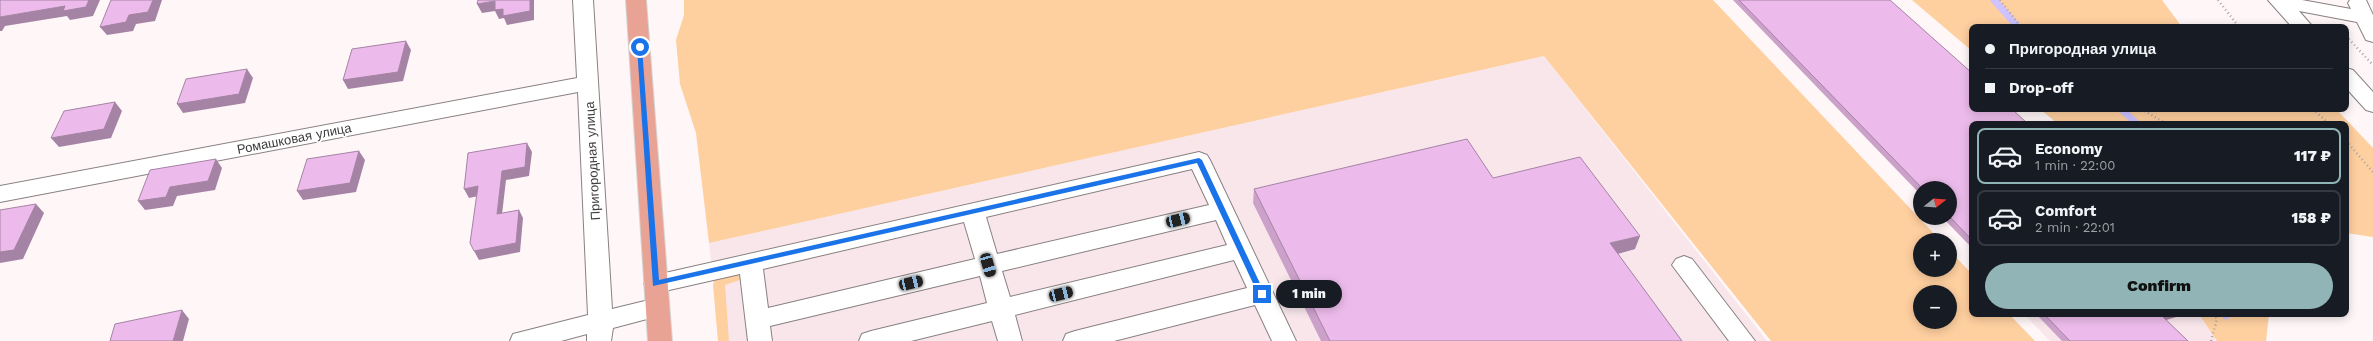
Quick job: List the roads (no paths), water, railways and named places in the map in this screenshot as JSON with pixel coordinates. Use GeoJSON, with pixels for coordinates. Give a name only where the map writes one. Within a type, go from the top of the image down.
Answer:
{"type":"FeatureCollection","features":[{"type":"Feature","properties":{"kind":"main road"},"geometry":{"type":"LineString","coordinates":[[636,0],[660,341]]}},
{"type":"Feature","properties":{"kind":"street","name":"Пригородная улица"},"geometry":{"type":"LineString","coordinates":[[583,0],[600,331]]}},
{"type":"Feature","properties":{"kind":"street"},"geometry":{"type":"LineString","coordinates":[[2279,1],[2361,8],[2373,36]]}},
{"type":"Feature","properties":{"kind":"street"},"geometry":{"type":"LineString","coordinates":[[2279,1],[2300,24]]}},
{"type":"Feature","properties":{"kind":"street"},"geometry":{"type":"LineString","coordinates":[[2349,78],[2373,105]]}},
{"type":"Feature","properties":{"kind":"street","name":"Ромашковая улица"},"geometry":{"type":"LineString","coordinates":[[0,194],[588,83]]}},
{"type":"Feature","properties":{"kind":"street"},"geometry":{"type":"LineString","coordinates":[[656,284],[1199,160],[1262,294],[1278,340]]}},
{"type":"Feature","properties":{"kind":"street"},"geometry":{"type":"LineString","coordinates":[[750,262],[758,330],[988,265],[1222,210]]}},
{"type":"Feature","properties":{"kind":"street"},"geometry":{"type":"LineString","coordinates":[[973,212],[1010,341]]}},
{"type":"Feature","properties":{"kind":"street"},"geometry":{"type":"LineString","coordinates":[[871,341],[1241,250]]}},
{"type":"Feature","properties":{"kind":"street"},"geometry":{"type":"LineString","coordinates":[[1684,264],[1743,341]]}},
{"type":"Feature","properties":{"kind":"street"},"geometry":{"type":"LineString","coordinates":[[1075,341],[1262,294]]}},
{"type":"Feature","properties":{"kind":"street"},"geometry":{"type":"LineString","coordinates":[[522,341],[600,331],[657,307]]}},
{"type":"Feature","properties":{"kind":"waterway"},"geometry":{"type":"LineString","coordinates":[[1994,0],[2015,24]]}},
{"type":"Feature","properties":{"kind":"waterway"},"geometry":{"type":"LineString","coordinates":[[2124,112],[2134,121]]}}]}
